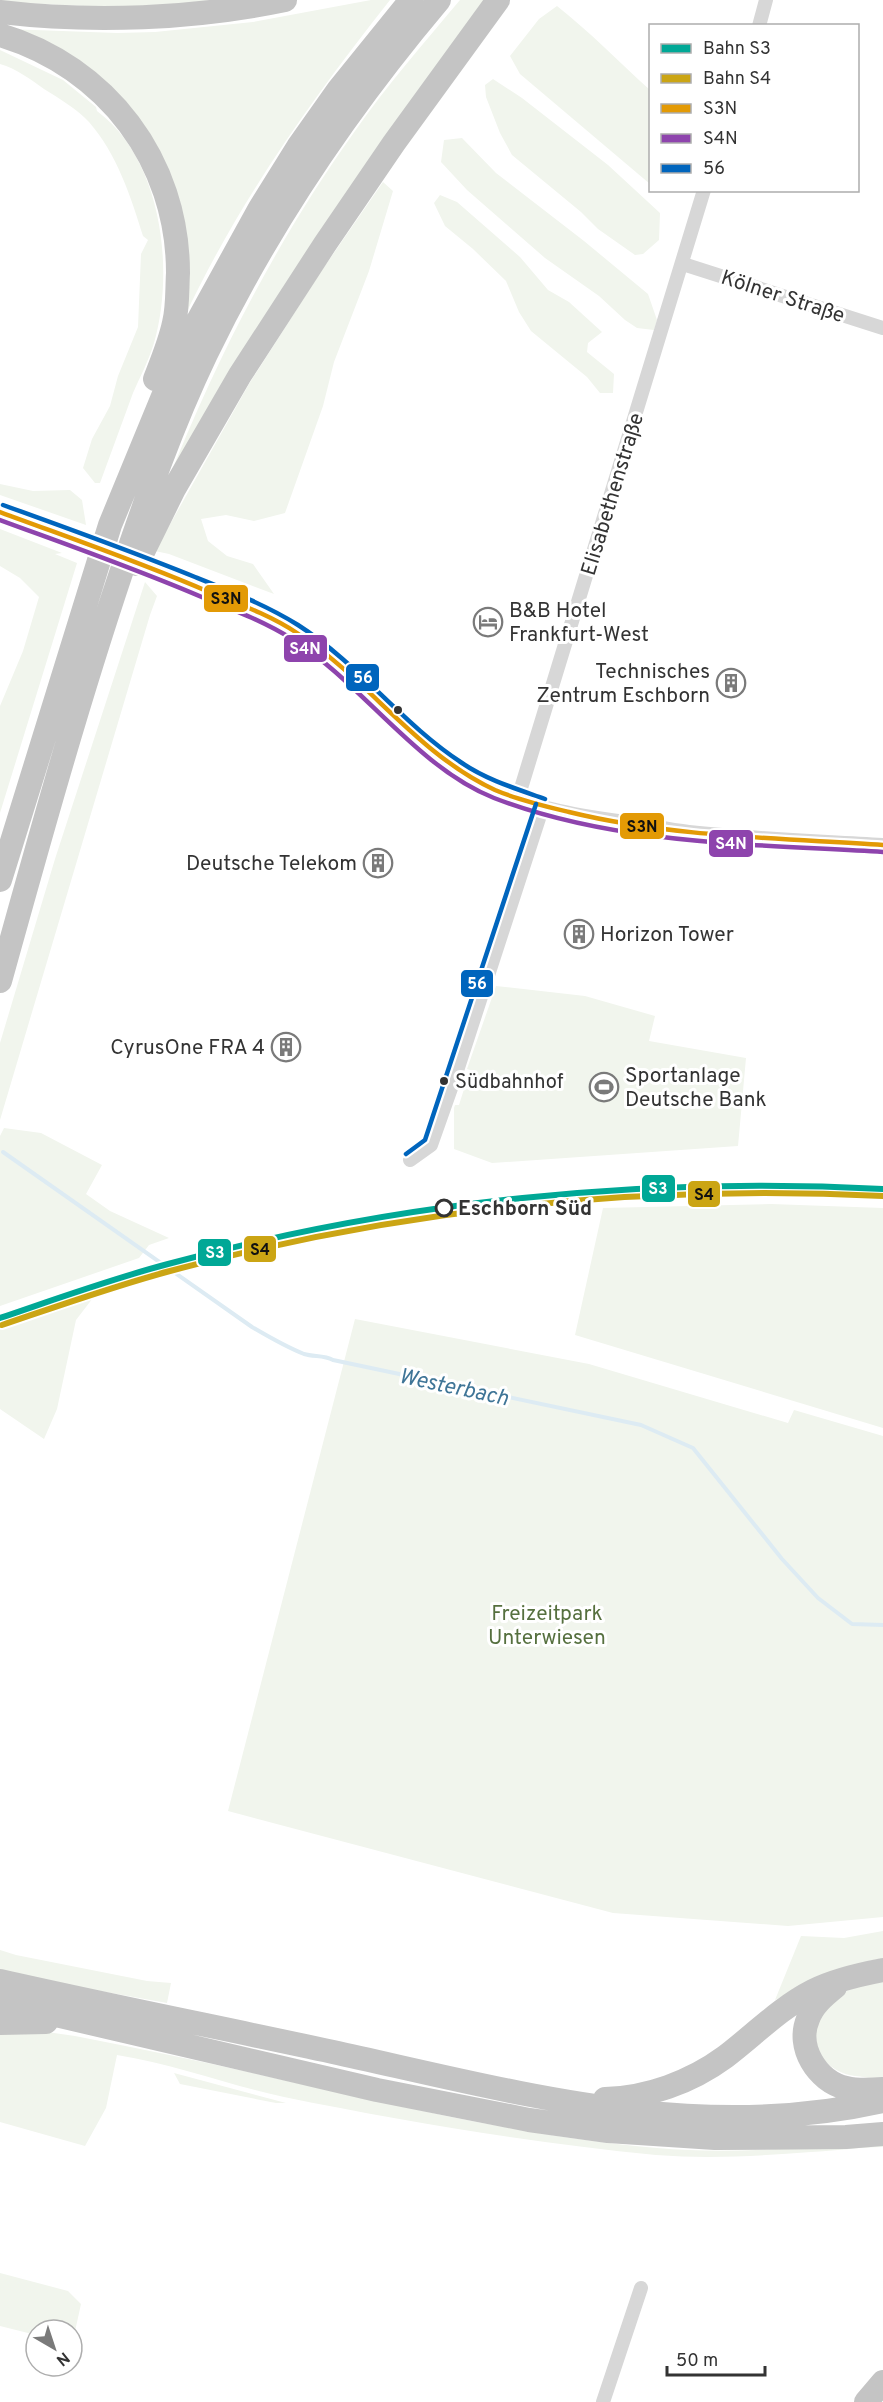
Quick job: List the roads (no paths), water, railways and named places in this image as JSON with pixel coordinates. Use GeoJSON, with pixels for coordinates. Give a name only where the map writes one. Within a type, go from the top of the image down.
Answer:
{"type":"FeatureCollection","features":[{"type":"Feature","properties":{"kind":"highway"},"geometry":{"type":"LineString","coordinates":[[0,12],[67,17],[159,16],[257,6],[285,0]]}},
{"type":"Feature","properties":{"kind":"highway"},"geometry":{"type":"LineString","coordinates":[[110,525],[166,389],[195,326],[260,207],[298,147],[339,89],[411,0]]}},
{"type":"Feature","properties":{"kind":"highway"},"geometry":{"type":"LineString","coordinates":[[0,981],[91,667],[145,501],[205,356],[277,222],[317,160],[360,99],[439,0]]}},
{"type":"Feature","properties":{"kind":"highway"},"geometry":{"type":"LineString","coordinates":[[91,667],[129,580],[174,489],[227,395],[325,244],[441,77],[498,0]]}},
{"type":"Feature","properties":{"kind":"highway"},"geometry":{"type":"LineString","coordinates":[[0,35],[47,54],[76,71],[102,92],[123,115],[141,141],[159,177],[170,208],[178,248],[174,323],[130,447],[110,525],[0,880]]}},
{"type":"Feature","properties":{"kind":"highway"},"geometry":{"type":"LineString","coordinates":[[513,2091],[600,2099],[617,2098],[671,2086],[723,2058],[793,2002],[815,1989],[883,1970]]}},
{"type":"Feature","properties":{"kind":"highway"},"geometry":{"type":"LineString","coordinates":[[0,1981],[596,2108],[710,2118],[826,2111],[883,2101]]}},
{"type":"Feature","properties":{"kind":"highway"},"geometry":{"type":"LineString","coordinates":[[845,1981],[813,2008],[805,2030],[807,2051],[819,2073],[832,2082],[845,2088],[859,2090],[883,2089]]}},
{"type":"Feature","properties":{"kind":"highway"},"geometry":{"type":"LineString","coordinates":[[0,2002],[377,2090],[529,2120],[608,2131],[715,2138],[846,2137],[883,2134]]}},
{"type":"Feature","properties":{"kind":"highway"},"geometry":{"type":"LineString","coordinates":[[0,2023],[78,2022]]}},
{"type":"Feature","properties":{"kind":"highway"},"geometry":{"type":"LineString","coordinates":[[789,2136],[883,2119]]}},
{"type":"Feature","properties":{"kind":"highway"},"geometry":{"type":"LineString","coordinates":[[866,2402],[883,2382]]}},
{"type":"Feature","properties":{"kind":"street"},"geometry":{"type":"LineString","coordinates":[[760,24],[766,0]]}},
{"type":"Feature","properties":{"kind":"street","name":"Elisabethenstraße"},"geometry":{"type":"LineString","coordinates":[[518,798],[703,192]]}},
{"type":"Feature","properties":{"kind":"street","name":"Kölner Straße"},"geometry":{"type":"LineString","coordinates":[[682,264],[883,328]]}},
{"type":"Feature","properties":{"kind":"street"},"geometry":{"type":"LineString","coordinates":[[0,512],[160,570],[232,600],[297,633],[347,673],[439,755],[457,769],[495,790],[543,806],[597,819],[688,832],[883,845]]}},
{"type":"Feature","properties":{"kind":"street"},"geometry":{"type":"LineString","coordinates":[[410,1160],[431,1144],[543,806]]}},
{"type":"Feature","properties":{"kind":"street"},"geometry":{"type":"LineString","coordinates":[[603,2402],[641,2288]]}},
{"type":"Feature","properties":{"kind":"waterway","name":"Westerbach"},"geometry":{"type":"LineString","coordinates":[[3,1152],[252,1327],[297,1351],[641,1425],[693,1448],[782,1559],[818,1598],[852,1624],[883,1625]]}},
{"type":"Feature","properties":{"kind":"rail line","name":"S3"},"geometry":{"type":"LineString","coordinates":[[0,1318],[168,1264],[255,1242],[433,1209],[612,1190],[703,1186],[883,1189]]}},
{"type":"Feature","properties":{"kind":"rail line","name":"S4"},"geometry":{"type":"LineString","coordinates":[[2,1325],[170,1271],[257,1249],[346,1231],[434,1217],[613,1198],[793,1193],[883,1196]]}},
{"type":"Feature","properties":{"kind":"place","name":"B&B Hotel Frankfurt-West"},"geometry":{"type":"Point","coordinates":[488,622]}},
{"type":"Feature","properties":{"kind":"place","name":"Technisches Zentrum Eschborn"},"geometry":{"type":"Point","coordinates":[731,683]}},
{"type":"Feature","properties":{"kind":"place","name":"Deutsche Telekom"},"geometry":{"type":"Point","coordinates":[378,863]}},
{"type":"Feature","properties":{"kind":"place","name":"Horizon Tower"},"geometry":{"type":"Point","coordinates":[579,934]}},
{"type":"Feature","properties":{"kind":"place","name":"CyrusOne FRA 4"},"geometry":{"type":"Point","coordinates":[286,1047]}},
{"type":"Feature","properties":{"kind":"place","name":"Südbahnhof"},"geometry":{"type":"Point","coordinates":[444,1081]}},
{"type":"Feature","properties":{"kind":"place","name":"Sportanlage Deutsche Bank"},"geometry":{"type":"Point","coordinates":[604,1087]}},
{"type":"Feature","properties":{"kind":"place","name":"Eschborn Süd"},"geometry":{"type":"Point","coordinates":[444,1208]}},
{"type":"Feature","properties":{"kind":"park label","name":"Freizeitpark Unterwiesen"},"geometry":{"type":"Point","coordinates":[547,1625]}}]}
